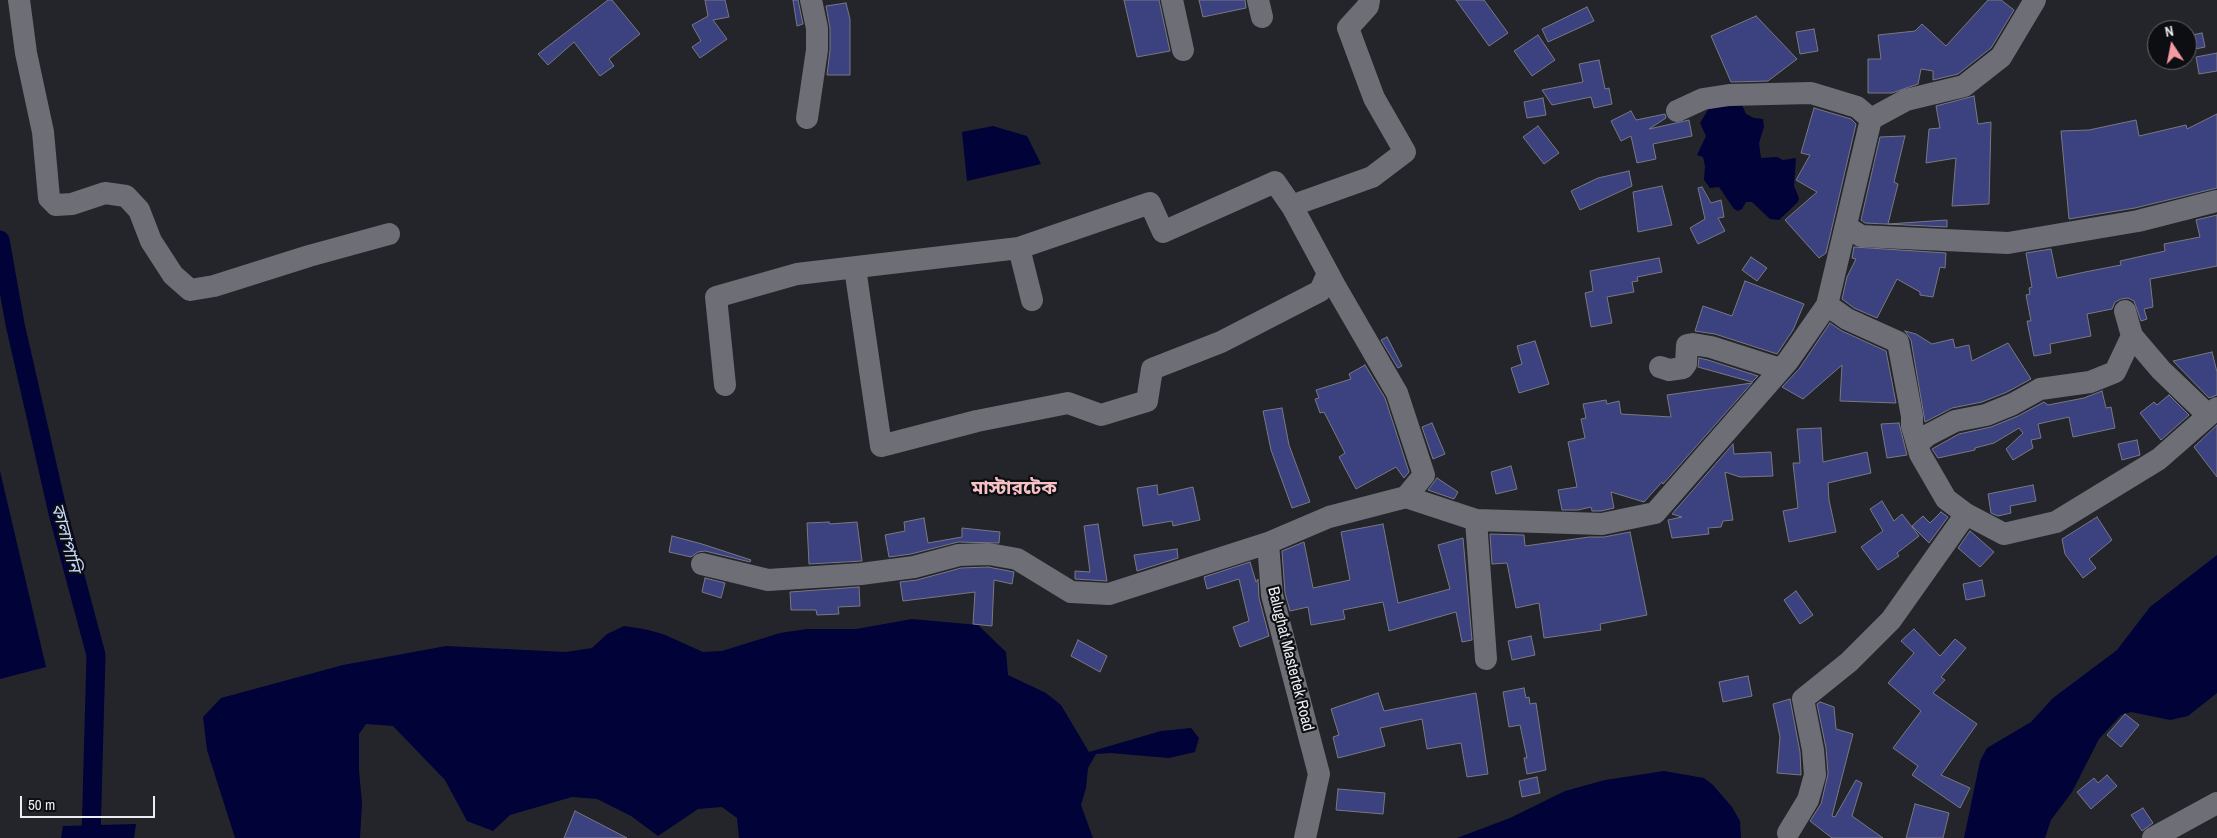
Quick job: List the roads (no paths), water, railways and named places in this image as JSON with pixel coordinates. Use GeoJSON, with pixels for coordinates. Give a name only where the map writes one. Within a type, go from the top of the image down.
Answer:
{"type":"FeatureCollection","features":[{"type":"Feature","properties":{"kind":"street"},"geometry":{"type":"LineString","coordinates":[[19,0],[26,53],[43,132],[49,198],[56,205],[72,204],[105,192],[126,196],[139,210],[150,241],[172,275],[190,290],[214,286],[308,256],[389,234]]}},
{"type":"Feature","properties":{"kind":"street"},"geometry":{"type":"LineString","coordinates":[[807,118],[817,50],[817,28],[811,0]]}},
{"type":"Feature","properties":{"kind":"street"},"geometry":{"type":"LineString","coordinates":[[1172,0],[1183,50]]}},
{"type":"Feature","properties":{"kind":"street"},"geometry":{"type":"LineString","coordinates":[[1293,208],[1302,202],[1372,177],[1405,152],[1374,98],[1348,28],[1368,6],[1369,0]]}},
{"type":"Feature","properties":{"kind":"street"},"geometry":{"type":"LineString","coordinates":[[702,564],[768,580],[861,574],[914,567],[959,555],[989,554],[1017,559],[1071,592],[1109,594],[1268,543],[1329,517],[1406,497],[1476,520],[1602,524],[1655,513],[1780,369],[1827,305],[1871,119],[1906,100],[1964,86],[2001,57],[2035,0]]}},
{"type":"Feature","properties":{"kind":"street"},"geometry":{"type":"LineString","coordinates":[[1677,111],[1703,99],[1729,95],[1811,93],[1857,107],[1871,119]]}},
{"type":"Feature","properties":{"kind":"street"},"geometry":{"type":"LineString","coordinates":[[725,385],[716,297],[797,274],[1019,248],[1150,203],[1163,232],[1275,182],[1293,208],[1328,273],[1397,392],[1424,476],[1406,497]]}},
{"type":"Feature","properties":{"kind":"street"},"geometry":{"type":"LineString","coordinates":[[1847,226],[1861,236],[2008,243],[2138,221],[2217,201]]}},
{"type":"Feature","properties":{"kind":"street"},"geometry":{"type":"LineString","coordinates":[[1019,248],[1032,300]]}},
{"type":"Feature","properties":{"kind":"street"},"geometry":{"type":"LineString","coordinates":[[855,268],[881,446],[977,421],[1068,403],[1101,415],[1147,401],[1152,369],[1221,342],[1320,291],[1328,273]]}},
{"type":"Feature","properties":{"kind":"street"},"geometry":{"type":"LineString","coordinates":[[1827,305],[1847,319],[1898,342],[1920,454],[1946,499],[1966,514],[2004,534],[2056,522],[2159,458],[2212,412],[2162,370],[2132,336],[2125,311]]}},
{"type":"Feature","properties":{"kind":"street"},"geometry":{"type":"LineString","coordinates":[[1917,444],[1928,435],[1955,422],[1986,415],[2013,404],[2040,389],[2090,382],[2115,372],[2132,336]]}},
{"type":"Feature","properties":{"kind":"street"},"geometry":{"type":"LineString","coordinates":[[1660,367],[1669,370],[1683,368],[1686,364],[1686,345],[1693,344],[1711,347],[1780,369]]}},
{"type":"Feature","properties":{"kind":"street"},"geometry":{"type":"LineString","coordinates":[[1788,833],[1808,800],[1815,775],[1813,750],[1803,699],[1849,662],[1890,620],[1966,514]]}},
{"type":"Feature","properties":{"kind":"street"},"geometry":{"type":"LineString","coordinates":[[1476,520],[1486,659]]}},
{"type":"Feature","properties":{"kind":"street","name":"Balughat Mastertek Road"},"geometry":{"type":"LineString","coordinates":[[1268,543],[1272,595],[1319,774],[1306,838]]}},
{"type":"Feature","properties":{"kind":"street"},"geometry":{"type":"LineString","coordinates":[[2153,838],[2217,803]]}},
{"type":"Feature","properties":{"kind":"waterway","name":"কালাপানি"},"geometry":{"type":"LineString","coordinates":[[0,240],[15,324],[58,513],[96,655],[91,838]]}},
{"type":"Feature","properties":{"kind":"district","name":"মাস্টারটেক"},"geometry":{"type":"Point","coordinates":[1014,489]}}]}
